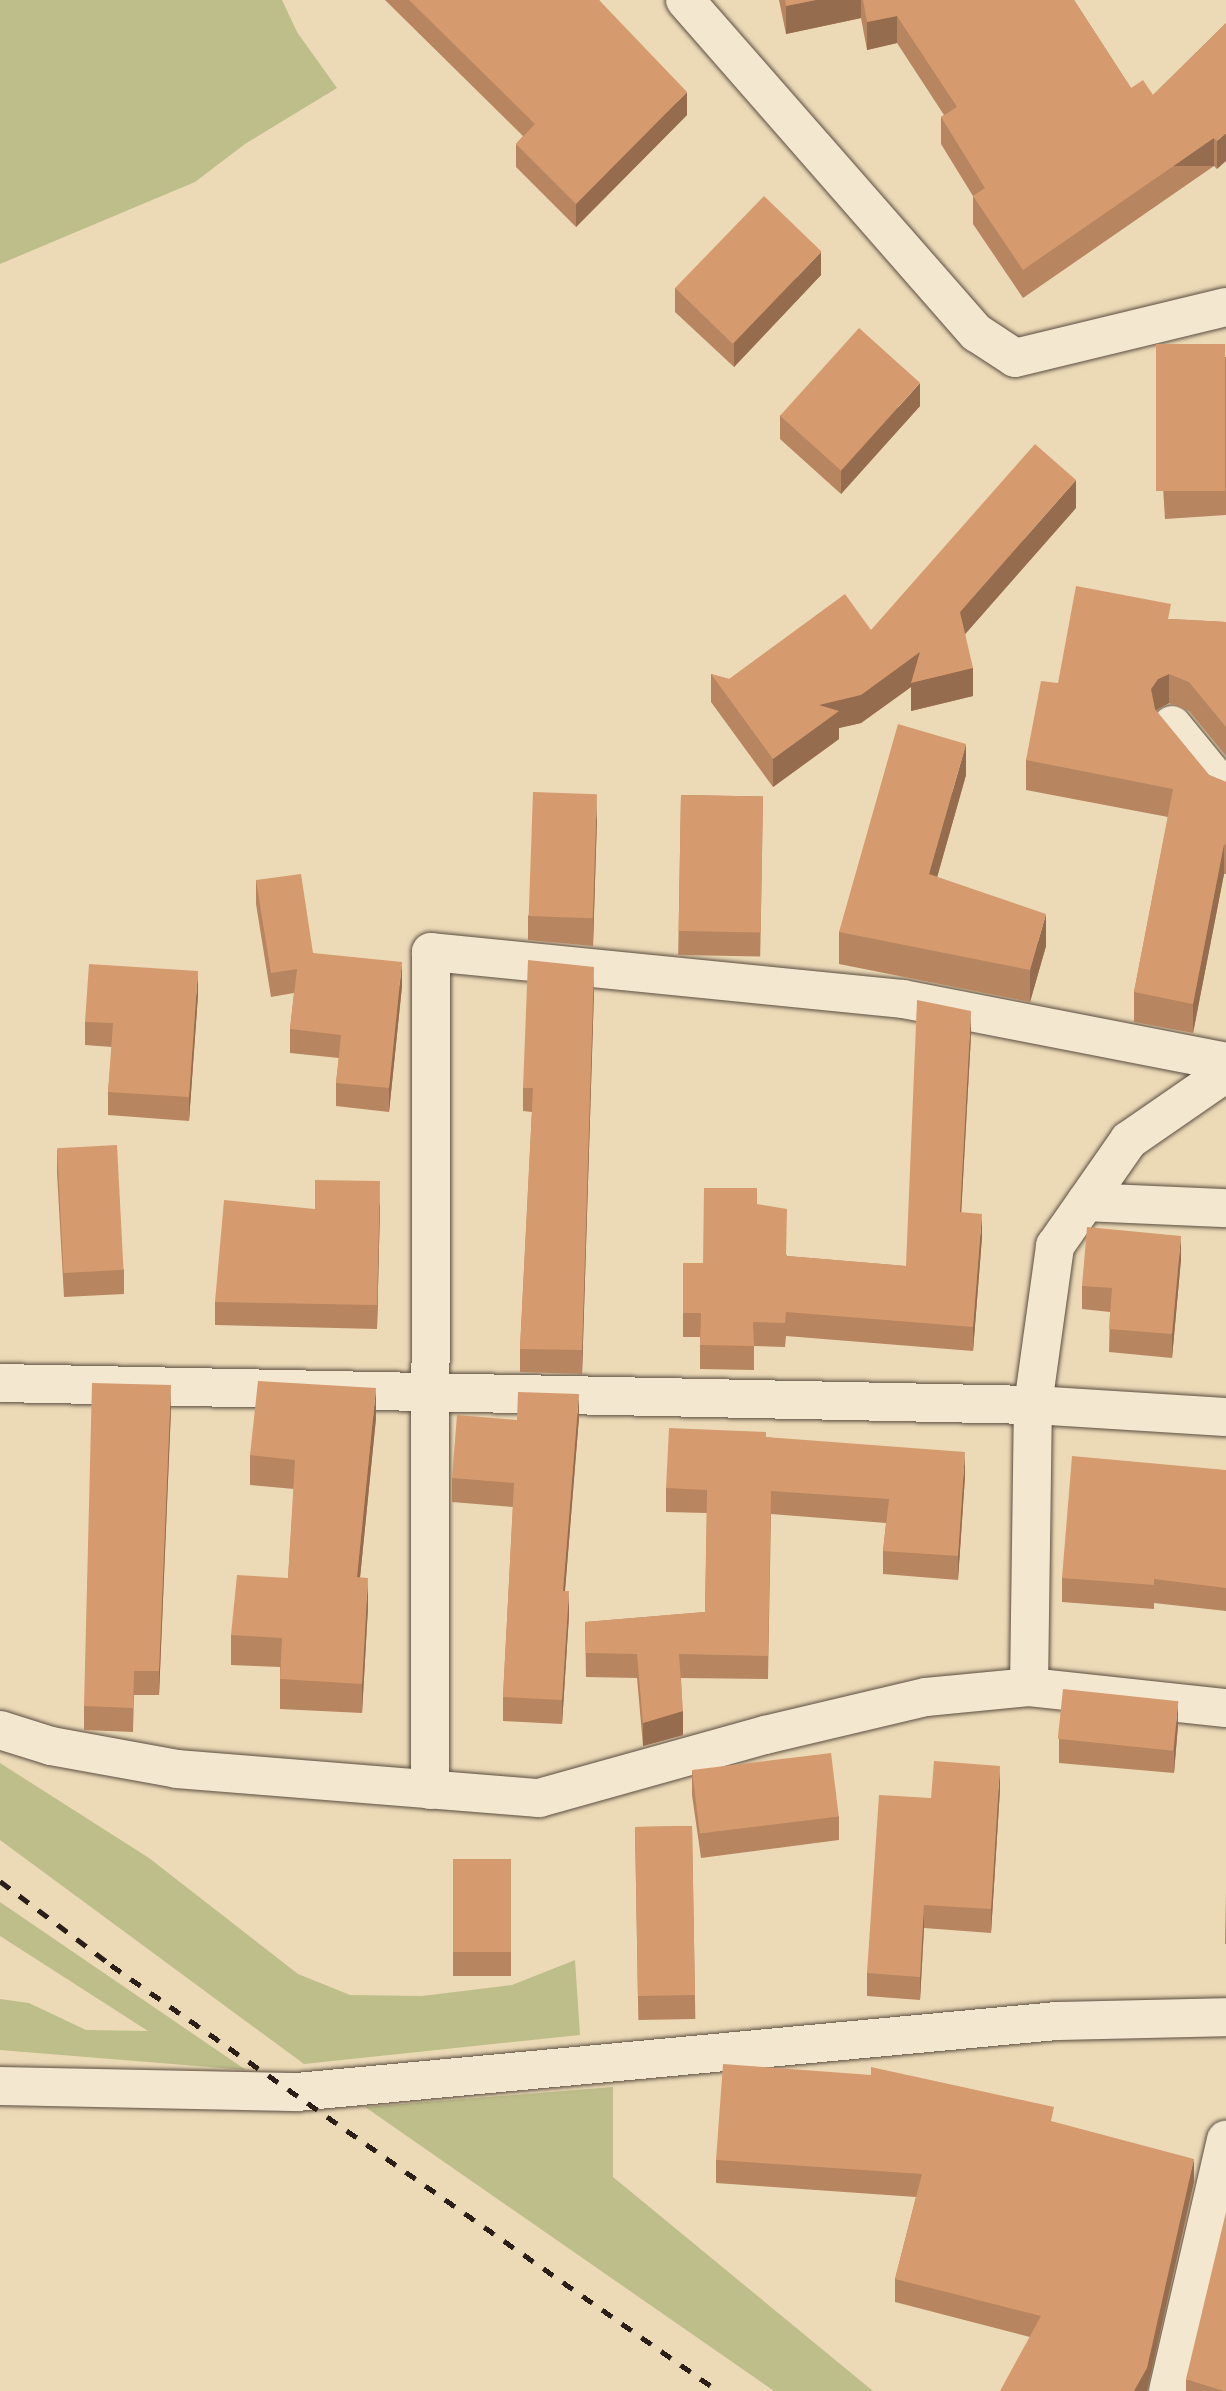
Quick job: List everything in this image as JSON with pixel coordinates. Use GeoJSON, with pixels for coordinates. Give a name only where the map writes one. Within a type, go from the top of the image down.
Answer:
{"type":"FeatureCollection","features":[{"type":"Feature","properties":{"kind":"street"},"geometry":{"type":"LineString","coordinates":[[685,0],[977,334],[1015,358],[1226,307]]}},
{"type":"Feature","properties":{"kind":"street"},"geometry":{"type":"LineString","coordinates":[[1172,725],[1226,791]]}},
{"type":"Feature","properties":{"kind":"street"},"geometry":{"type":"LineString","coordinates":[[430,1790],[433,1392],[431,952],[903,999],[1226,1062]]}},
{"type":"Feature","properties":{"kind":"street"},"geometry":{"type":"LineString","coordinates":[[1029,1687],[1033,1405],[1055,1246],[1129,1140],[1226,1073]]}},
{"type":"Feature","properties":{"kind":"street"},"geometry":{"type":"LineString","coordinates":[[1086,1202],[1226,1208]]}},
{"type":"Feature","properties":{"kind":"street"},"geometry":{"type":"LineString","coordinates":[[0,1383],[1033,1405],[1226,1417]]}},
{"type":"Feature","properties":{"kind":"street"},"geometry":{"type":"LineString","coordinates":[[0,1730],[51,1746],[177,1769],[539,1798],[765,1735],[926,1697],[1029,1687],[1226,1708]]}},
{"type":"Feature","properties":{"kind":"street"},"geometry":{"type":"LineString","coordinates":[[0,2086],[297,2092],[1042,2022],[1226,2017]]}},
{"type":"Feature","properties":{"kind":"street"},"geometry":{"type":"LineString","coordinates":[[1168,2391],[1226,2140]]}},
{"type":"Feature","properties":{"kind":"green space"},"geometry":{"type":"Polygon","coordinates":[[[0,0],[282,0],[297,32],[337,88],[245,144],[195,182],[0,264],[0,0]]]}},
{"type":"Feature","properties":{"kind":"green space"},"geometry":{"type":"Polygon","coordinates":[[[0,1763],[149,1858],[298,1974],[350,1995],[422,1996],[512,1985],[575,1960],[580,2035],[304,2064],[0,1840],[0,1763]]]}},
{"type":"Feature","properties":{"kind":"green space"},"geometry":{"type":"Polygon","coordinates":[[[0,1902],[246,2070],[0,2050],[0,1999],[29,2003],[86,2030],[148,2031],[0,1936],[0,1902]]]}},
{"type":"Feature","properties":{"kind":"green space"},"geometry":{"type":"Polygon","coordinates":[[[613,2087],[613,2177],[873,2391],[774,2391],[365,2107],[613,2087]]]}},
{"type":"Feature","properties":{"kind":"building"},"geometry":{"type":"Polygon","coordinates":[[[409,0],[599,0],[687,92],[576,204],[516,144],[535,124],[409,0]]]}},
{"type":"Feature","properties":{"kind":"building"},"geometry":{"type":"Polygon","coordinates":[[[785,0],[816,0],[786,6],[785,0]]]}},
{"type":"Feature","properties":{"kind":"building"},"geometry":{"type":"Polygon","coordinates":[[[863,0],[1074,0],[1131,88],[1143,80],[1153,95],[1226,23],[1226,133],[1217,141],[1214,138],[1023,270],[973,196],[985,188],[941,117],[957,107],[897,16],[867,22],[863,0]]]}},
{"type":"Feature","properties":{"kind":"building"},"geometry":{"type":"Polygon","coordinates":[[[764,196],[822,252],[733,344],[675,288],[764,196]]]}},
{"type":"Feature","properties":{"kind":"building"},"geometry":{"type":"Polygon","coordinates":[[[859,328],[920,383],[841,471],[780,416],[859,328]]]}},
{"type":"Feature","properties":{"kind":"building"},"geometry":{"type":"Polygon","coordinates":[[[1156,344],[1225,344],[1225,491],[1156,491],[1156,344]]]}},
{"type":"Feature","properties":{"kind":"building"},"geometry":{"type":"Polygon","coordinates":[[[1035,444],[1076,480],[960,612],[973,668],[911,683],[920,652],[861,695],[819,705],[839,711],[773,759],[711,674],[729,679],[845,594],[871,630],[1035,444]]]}},
{"type":"Feature","properties":{"kind":"building"},"geometry":{"type":"Polygon","coordinates":[[[1076,586],[1171,604],[1168,619],[1226,622],[1226,727],[1189,682],[1169,674],[1158,679],[1151,689],[1155,709],[1209,775],[1226,782],[1226,845],[1224,844],[1193,1004],[1134,992],[1173,789],[1026,760],[1041,681],[1058,683],[1076,586]]]}},
{"type":"Feature","properties":{"kind":"building"},"geometry":{"type":"Polygon","coordinates":[[[898,724],[966,744],[929,874],[1046,914],[1030,970],[839,932],[898,724]]]}},
{"type":"Feature","properties":{"kind":"building"},"geometry":{"type":"Polygon","coordinates":[[[533,792],[597,794],[593,918],[529,916],[533,792]]]}},
{"type":"Feature","properties":{"kind":"building"},"geometry":{"type":"Polygon","coordinates":[[[681,795],[763,796],[761,932],[679,931],[681,795]]]}},
{"type":"Feature","properties":{"kind":"building"},"geometry":{"type":"Polygon","coordinates":[[[301,874],[313,953],[402,962],[389,1088],[336,1083],[341,1035],[290,1029],[297,969],[271,973],[256,880],[301,874]]]}},
{"type":"Feature","properties":{"kind":"building"},"geometry":{"type":"Polygon","coordinates":[[[528,960],[594,967],[582,1350],[520,1349],[533,1088],[523,1088],[528,960]]]}},
{"type":"Feature","properties":{"kind":"building"},"geometry":{"type":"Polygon","coordinates":[[[89,964],[198,971],[189,1097],[108,1092],[113,1023],[85,1022],[89,964]]]}},
{"type":"Feature","properties":{"kind":"building"},"geometry":{"type":"Polygon","coordinates":[[[917,1000],[971,1011],[960,1212],[982,1214],[973,1327],[786,1312],[785,1323],[753,1322],[754,1346],[700,1345],[701,1313],[683,1313],[683,1263],[703,1263],[704,1188],[757,1188],[757,1204],[787,1209],[786,1256],[906,1266],[917,1000]]]}},
{"type":"Feature","properties":{"kind":"building"},"geometry":{"type":"Polygon","coordinates":[[[117,1145],[124,1270],[64,1273],[57,1148],[117,1145]]]}},
{"type":"Feature","properties":{"kind":"building"},"geometry":{"type":"Polygon","coordinates":[[[315,1180],[380,1181],[377,1305],[215,1302],[224,1200],[315,1209],[315,1180]]]}},
{"type":"Feature","properties":{"kind":"building"},"geometry":{"type":"Polygon","coordinates":[[[1087,1227],[1181,1236],[1172,1334],[1109,1329],[1112,1288],[1082,1286],[1087,1227]]]}},
{"type":"Feature","properties":{"kind":"building"},"geometry":{"type":"Polygon","coordinates":[[[258,1381],[376,1388],[357,1577],[368,1578],[362,1684],[280,1679],[282,1638],[231,1635],[237,1575],[288,1578],[295,1460],[250,1455],[258,1381]]]}},
{"type":"Feature","properties":{"kind":"building"},"geometry":{"type":"Polygon","coordinates":[[[92,1383],[171,1385],[159,1671],[134,1671],[133,1708],[84,1706],[92,1383]]]}},
{"type":"Feature","properties":{"kind":"building"},"geometry":{"type":"Polygon","coordinates":[[[518,1392],[579,1394],[563,1591],[569,1591],[562,1700],[503,1697],[514,1483],[452,1478],[457,1415],[517,1420],[518,1392]]]}},
{"type":"Feature","properties":{"kind":"building"},"geometry":{"type":"Polygon","coordinates":[[[669,1428],[766,1432],[766,1437],[965,1452],[958,1556],[883,1551],[889,1499],[771,1491],[768,1656],[679,1654],[683,1711],[643,1723],[637,1654],[586,1653],[585,1622],[705,1612],[707,1490],[666,1488],[669,1428]]]}},
{"type":"Feature","properties":{"kind":"building"},"geometry":{"type":"Polygon","coordinates":[[[1072,1456],[1226,1470],[1226,1588],[1154,1579],[1154,1585],[1062,1578],[1072,1456]]]}},
{"type":"Feature","properties":{"kind":"building"},"geometry":{"type":"Polygon","coordinates":[[[1063,1689],[1178,1701],[1173,1751],[1058,1739],[1063,1689]]]}},
{"type":"Feature","properties":{"kind":"building"},"geometry":{"type":"Polygon","coordinates":[[[831,1753],[839,1817],[700,1834],[692,1770],[831,1753]]]}},
{"type":"Feature","properties":{"kind":"building"},"geometry":{"type":"Polygon","coordinates":[[[934,1761],[1000,1766],[991,1909],[924,1905],[920,1977],[867,1973],[879,1795],[931,1798],[934,1761]]]}},
{"type":"Feature","properties":{"kind":"building"},"geometry":{"type":"Polygon","coordinates":[[[692,1826],[695,1995],[638,1996],[635,1827],[692,1826]]]}},
{"type":"Feature","properties":{"kind":"building"},"geometry":{"type":"Polygon","coordinates":[[[453,1859],[511,1859],[511,1952],[453,1952],[453,1859]]]}},
{"type":"Feature","properties":{"kind":"building"},"geometry":{"type":"Polygon","coordinates":[[[723,2064],[871,2075],[871,2067],[1054,2107],[1051,2121],[1194,2159],[1147,2368],[1134,2391],[1000,2391],[1041,2316],[895,2279],[922,2174],[716,2160],[723,2064]]]}},
{"type":"Feature","properties":{"kind":"building"},"geometry":{"type":"Polygon","coordinates":[[[1226,2212],[1226,2391],[1224,2391],[1186,2379],[1226,2212]]]}},
{"type":"Feature","properties":{"kind":"railway"},"geometry":{"type":"LineString","coordinates":[[0,1881],[111,1965],[718,2391]]}}]}
